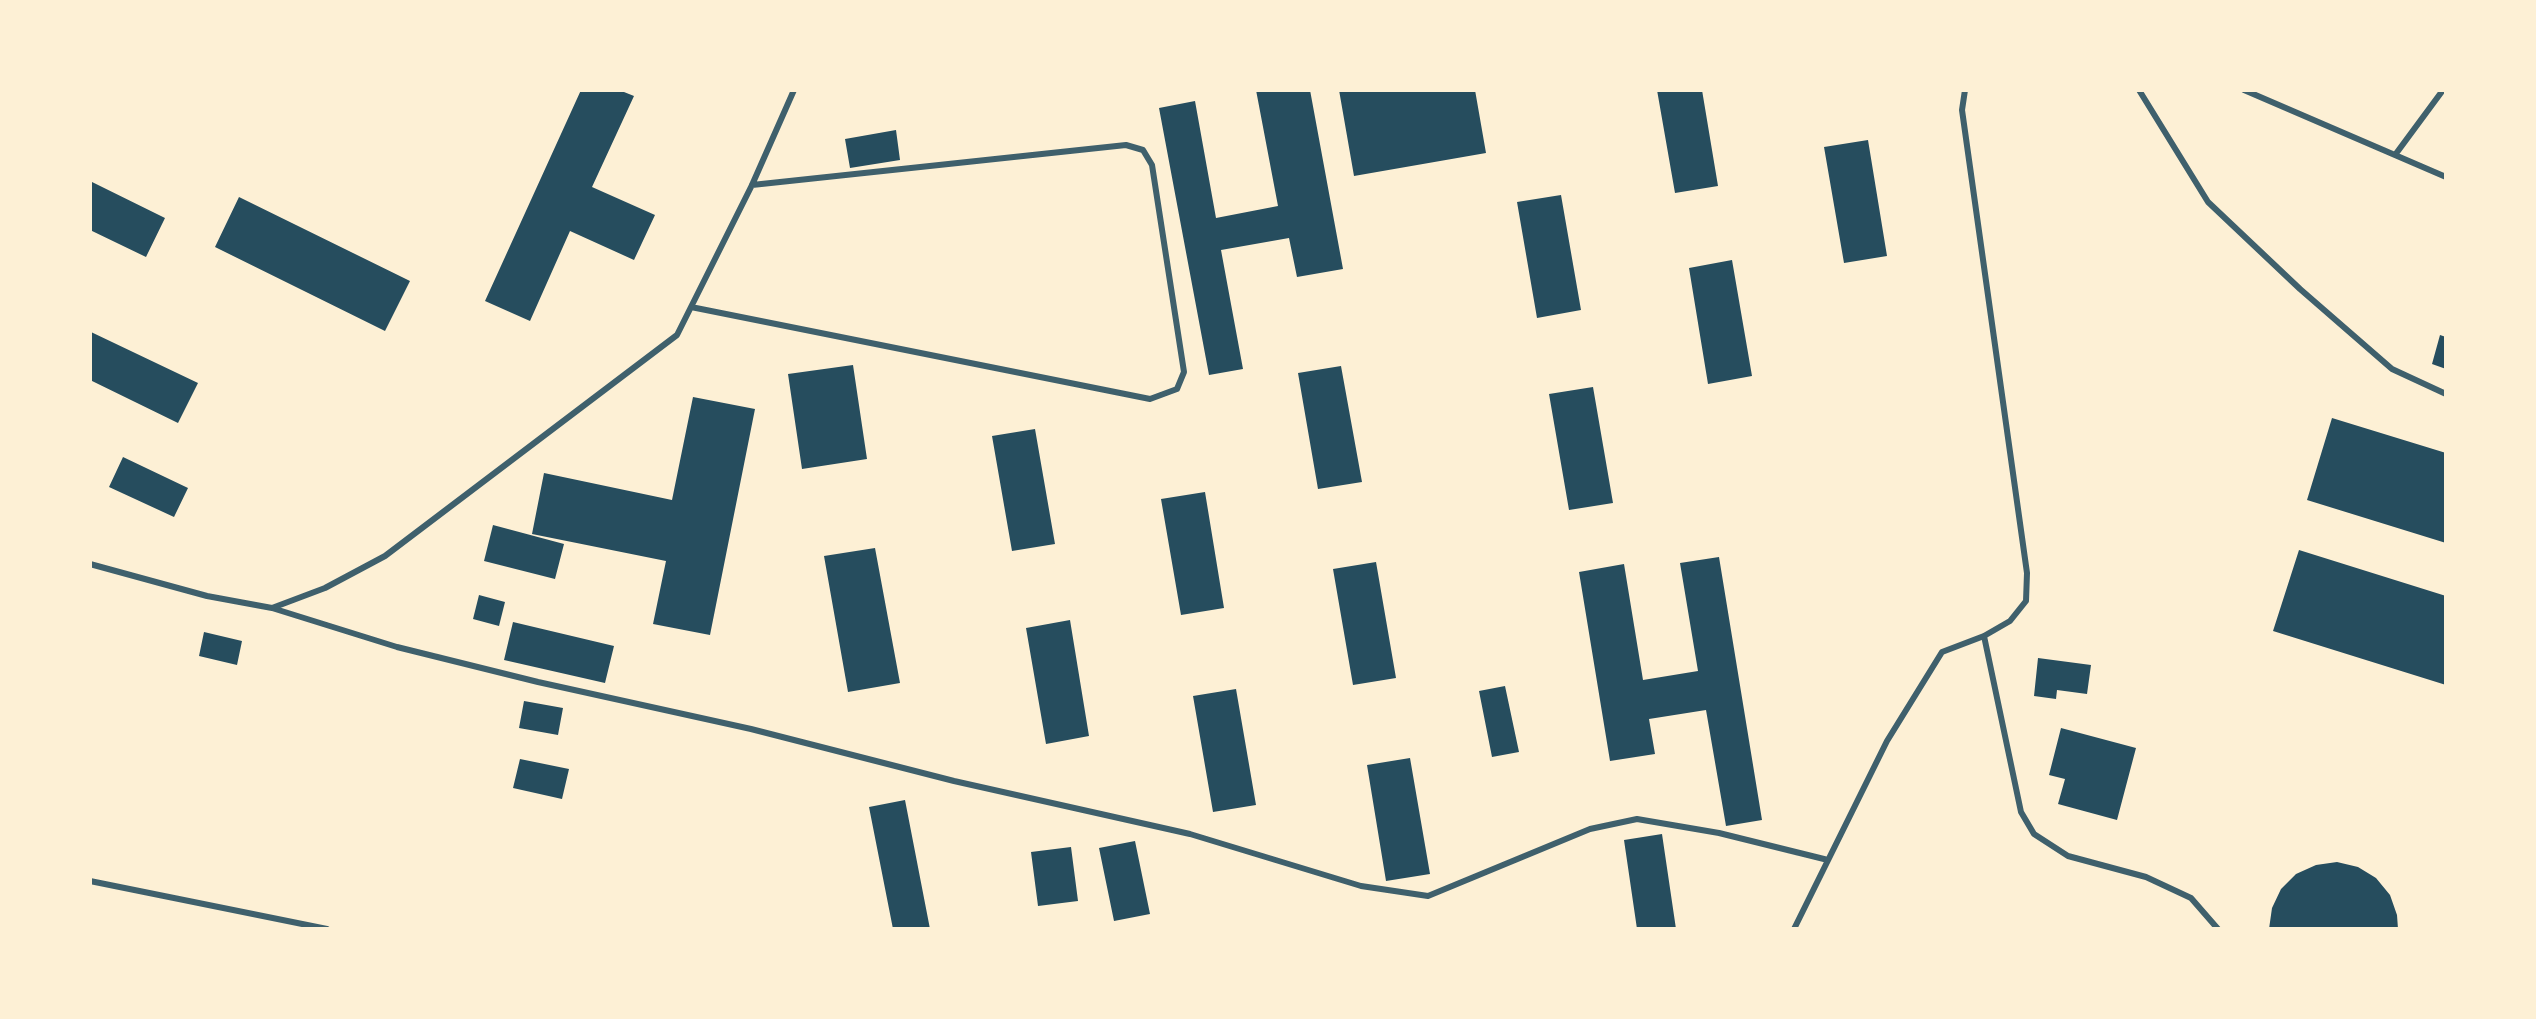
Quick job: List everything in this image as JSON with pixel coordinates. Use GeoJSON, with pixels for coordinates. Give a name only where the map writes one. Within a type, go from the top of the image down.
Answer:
{"type":"FeatureCollection","features":[{"type":"Feature","properties":{"kind":"lane"},"geometry":{"type":"LineString","coordinates":[[272,608],[325,588],[385,556],[677,335],[752,185],[794,90]]}},
{"type":"Feature","properties":{"kind":"lane"},"geometry":{"type":"LineString","coordinates":[[1794,929],[1887,741],[1942,652],[1984,636],[2010,621],[2026,601],[2027,573],[1962,110],[1965,90]]}},
{"type":"Feature","properties":{"kind":"lane"},"geometry":{"type":"LineString","coordinates":[[2139,90],[2208,202],[2300,289],[2392,369],[2446,394]]}},
{"type":"Feature","properties":{"kind":"lane"},"geometry":{"type":"LineString","coordinates":[[2244,90],[2446,177]]}},
{"type":"Feature","properties":{"kind":"lane"},"geometry":{"type":"LineString","coordinates":[[2395,155],[2443,90]]}},
{"type":"Feature","properties":{"kind":"lane"},"geometry":{"type":"LineString","coordinates":[[691,307],[1150,399],[1177,389],[1184,372],[1152,165],[1143,150],[1126,145],[752,185]]}},
{"type":"Feature","properties":{"kind":"lane"},"geometry":{"type":"LineString","coordinates":[[90,564],[207,596],[272,608],[397,647],[538,682],[751,729],[954,781],[1190,834],[1361,886],[1428,896],[1590,829],[1637,819],[1719,833],[1828,860]]}},
{"type":"Feature","properties":{"kind":"lane"},"geometry":{"type":"LineString","coordinates":[[1984,636],[2021,812],[2034,834],[2068,856],[2146,877],[2191,898],[2218,929]]}},
{"type":"Feature","properties":{"kind":"lane"},"geometry":{"type":"LineString","coordinates":[[90,881],[327,929]]}},
{"type":"Feature","properties":{"kind":"building"},"geometry":{"type":"Polygon","coordinates":[[[581,90],[619,90],[634,96],[592,187],[655,215],[634,260],[570,231],[530,321],[485,301],[581,90]]]}},
{"type":"Feature","properties":{"kind":"building"},"geometry":{"type":"Polygon","coordinates":[[[1256,90],[1310,90],[1343,269],[1297,277],[1289,238],[1221,250],[1243,369],[1209,375],[1159,108],[1195,101],[1216,218],[1278,206],[1256,90]]]}},
{"type":"Feature","properties":{"kind":"building"},"geometry":{"type":"Polygon","coordinates":[[[1339,90],[1475,90],[1486,153],[1354,176],[1339,90]]]}},
{"type":"Feature","properties":{"kind":"building"},"geometry":{"type":"Polygon","coordinates":[[[1657,90],[1702,90],[1718,186],[1675,193],[1657,90]]]}},
{"type":"Feature","properties":{"kind":"building"},"geometry":{"type":"Polygon","coordinates":[[[896,130],[900,160],[850,168],[845,139],[896,130]]]}},
{"type":"Feature","properties":{"kind":"building"},"geometry":{"type":"Polygon","coordinates":[[[1868,140],[1887,256],[1844,263],[1824,147],[1868,140]]]}},
{"type":"Feature","properties":{"kind":"building"},"geometry":{"type":"Polygon","coordinates":[[[90,181],[165,218],[146,257],[90,230],[90,181]]]}},
{"type":"Feature","properties":{"kind":"building"},"geometry":{"type":"Polygon","coordinates":[[[1561,195],[1581,310],[1537,318],[1517,202],[1561,195]]]}},
{"type":"Feature","properties":{"kind":"building"},"geometry":{"type":"Polygon","coordinates":[[[239,197],[410,281],[385,331],[215,247],[239,197]]]}},
{"type":"Feature","properties":{"kind":"building"},"geometry":{"type":"Polygon","coordinates":[[[1732,260],[1752,376],[1708,384],[1689,268],[1732,260]]]}},
{"type":"Feature","properties":{"kind":"building"},"geometry":{"type":"Polygon","coordinates":[[[91,332],[198,383],[178,423],[90,380],[91,332]]]}},
{"type":"Feature","properties":{"kind":"building"},"geometry":{"type":"Polygon","coordinates":[[[2440,335],[2446,337],[2446,369],[2432,364],[2440,335]]]}},
{"type":"Feature","properties":{"kind":"building"},"geometry":{"type":"Polygon","coordinates":[[[853,365],[867,459],[802,469],[788,374],[853,365]]]}},
{"type":"Feature","properties":{"kind":"building"},"geometry":{"type":"Polygon","coordinates":[[[1341,366],[1362,482],[1318,489],[1298,373],[1341,366]]]}},
{"type":"Feature","properties":{"kind":"building"},"geometry":{"type":"Polygon","coordinates":[[[1593,387],[1613,503],[1569,510],[1549,394],[1593,387]]]}},
{"type":"Feature","properties":{"kind":"building"},"geometry":{"type":"Polygon","coordinates":[[[693,397],[755,409],[710,635],[653,624],[666,561],[532,534],[544,473],[672,500],[693,397]]]}},
{"type":"Feature","properties":{"kind":"building"},"geometry":{"type":"Polygon","coordinates":[[[2332,418],[2446,453],[2446,543],[2307,500],[2332,418]]]}},
{"type":"Feature","properties":{"kind":"building"},"geometry":{"type":"Polygon","coordinates":[[[1035,429],[1055,544],[1012,551],[992,436],[1035,429]]]}},
{"type":"Feature","properties":{"kind":"building"},"geometry":{"type":"Polygon","coordinates":[[[123,457],[188,488],[174,517],[109,487],[123,457]]]}},
{"type":"Feature","properties":{"kind":"building"},"geometry":{"type":"Polygon","coordinates":[[[1205,492],[1224,608],[1181,615],[1161,499],[1205,492]]]}},
{"type":"Feature","properties":{"kind":"building"},"geometry":{"type":"Polygon","coordinates":[[[493,525],[564,544],[555,579],[484,561],[493,525]]]}},
{"type":"Feature","properties":{"kind":"building"},"geometry":{"type":"Polygon","coordinates":[[[875,548],[900,683],[848,692],[824,556],[875,548]]]}},
{"type":"Feature","properties":{"kind":"building"},"geometry":{"type":"Polygon","coordinates":[[[2299,550],[2446,596],[2446,685],[2273,631],[2299,550]]]}},
{"type":"Feature","properties":{"kind":"building"},"geometry":{"type":"Polygon","coordinates":[[[1719,557],[1762,820],[1726,826],[1706,710],[1649,719],[1655,754],[1610,761],[1579,572],[1624,564],[1643,680],[1698,671],[1680,563],[1719,557]]]}},
{"type":"Feature","properties":{"kind":"building"},"geometry":{"type":"Polygon","coordinates":[[[1376,562],[1396,678],[1353,685],[1333,569],[1376,562]]]}},
{"type":"Feature","properties":{"kind":"building"},"geometry":{"type":"Polygon","coordinates":[[[479,595],[505,602],[499,626],[473,619],[479,595]]]}},
{"type":"Feature","properties":{"kind":"building"},"geometry":{"type":"Polygon","coordinates":[[[1070,620],[1089,736],[1046,744],[1026,628],[1070,620]]]}},
{"type":"Feature","properties":{"kind":"building"},"geometry":{"type":"Polygon","coordinates":[[[513,622],[614,646],[605,683],[504,660],[513,622]]]}},
{"type":"Feature","properties":{"kind":"building"},"geometry":{"type":"Polygon","coordinates":[[[204,632],[242,641],[237,665],[199,656],[204,632]]]}},
{"type":"Feature","properties":{"kind":"building"},"geometry":{"type":"Polygon","coordinates":[[[2038,658],[2091,665],[2087,694],[2057,690],[2056,699],[2034,696],[2038,658]]]}},
{"type":"Feature","properties":{"kind":"building"},"geometry":{"type":"Polygon","coordinates":[[[1505,686],[1519,752],[1492,757],[1479,691],[1505,686]]]}},
{"type":"Feature","properties":{"kind":"building"},"geometry":{"type":"Polygon","coordinates":[[[1236,689],[1256,805],[1213,812],[1193,696],[1236,689]]]}},
{"type":"Feature","properties":{"kind":"building"},"geometry":{"type":"Polygon","coordinates":[[[524,701],[563,708],[558,735],[519,728],[524,701]]]}},
{"type":"Feature","properties":{"kind":"building"},"geometry":{"type":"Polygon","coordinates":[[[2061,728],[2136,748],[2117,820],[2058,804],[2065,779],[2049,775],[2061,728]]]}},
{"type":"Feature","properties":{"kind":"building"},"geometry":{"type":"Polygon","coordinates":[[[1410,758],[1430,874],[1386,881],[1367,765],[1410,758]]]}},
{"type":"Feature","properties":{"kind":"building"},"geometry":{"type":"Polygon","coordinates":[[[520,759],[569,769],[562,799],[513,788],[520,759]]]}},
{"type":"Feature","properties":{"kind":"building"},"geometry":{"type":"Polygon","coordinates":[[[905,800],[930,929],[893,929],[869,807],[905,800]]]}},
{"type":"Feature","properties":{"kind":"building"},"geometry":{"type":"Polygon","coordinates":[[[1662,834],[1676,929],[1637,929],[1624,840],[1662,834]]]}},
{"type":"Feature","properties":{"kind":"building"},"geometry":{"type":"Polygon","coordinates":[[[1135,841],[1150,914],[1114,921],[1099,848],[1135,841]]]}},
{"type":"Feature","properties":{"kind":"building"},"geometry":{"type":"Polygon","coordinates":[[[1071,847],[1078,901],[1038,906],[1031,852],[1071,847]]]}},
{"type":"Feature","properties":{"kind":"building"},"geometry":{"type":"Polygon","coordinates":[[[2337,862],[2358,867],[2376,878],[2390,895],[2398,929],[2269,929],[2272,908],[2281,889],[2296,874],[2316,865],[2337,862]]]}}]}
